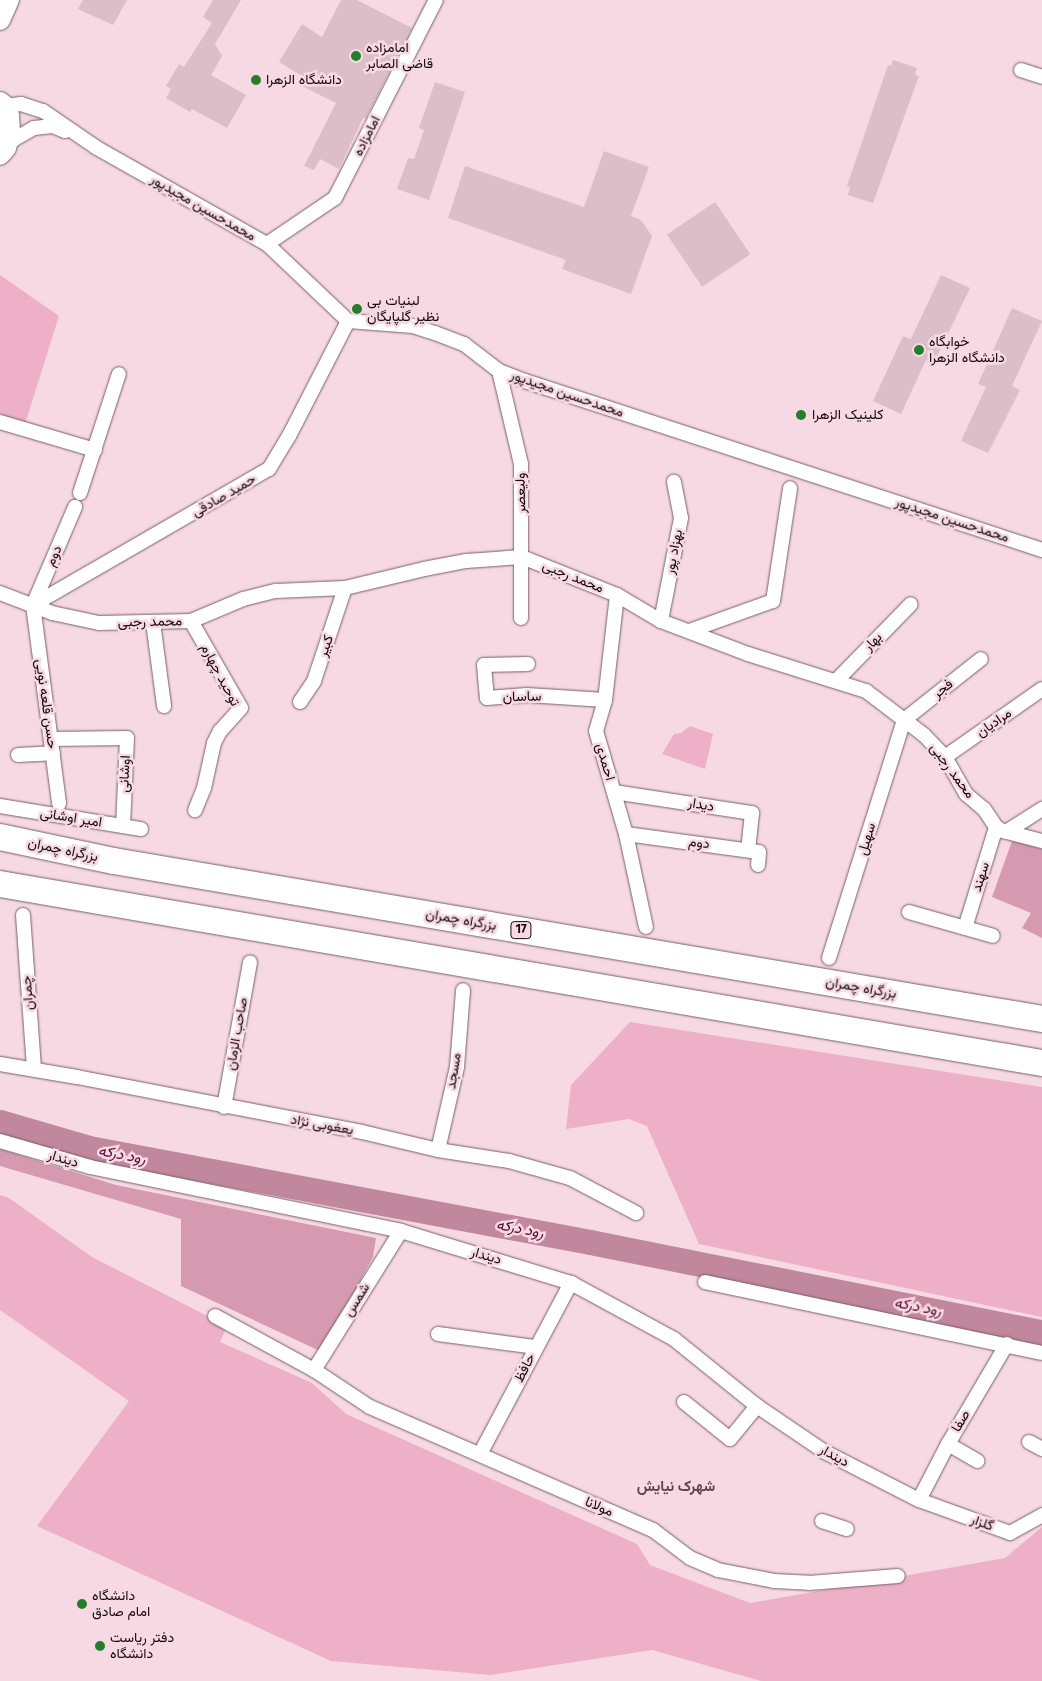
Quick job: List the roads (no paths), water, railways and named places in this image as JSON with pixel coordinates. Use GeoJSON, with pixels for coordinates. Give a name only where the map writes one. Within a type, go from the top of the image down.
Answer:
{"type":"FeatureCollection","features":[{"type":"Feature","properties":{"kind":"highway","name":"بزرگراه چمران"},"geometry":{"type":"LineString","coordinates":[[0,837],[114,861],[1042,1019]]}},
{"type":"Feature","properties":{"kind":"highway"},"geometry":{"type":"LineString","coordinates":[[0,884],[1042,1063]]}},
{"type":"Feature","properties":{"kind":"street"},"geometry":{"type":"LineString","coordinates":[[0,20],[9,0]]}},
{"type":"Feature","properties":{"kind":"street","name":"امامزاده"},"geometry":{"type":"LineString","coordinates":[[267,244],[335,198],[436,0]]}},
{"type":"Feature","properties":{"kind":"street"},"geometry":{"type":"LineString","coordinates":[[1021,70],[1042,77]]}},
{"type":"Feature","properties":{"kind":"street"},"geometry":{"type":"LineString","coordinates":[[3,151],[10,131],[9,116],[3,104],[21,104],[35,107],[82,138]]}},
{"type":"Feature","properties":{"kind":"street"},"geometry":{"type":"LineString","coordinates":[[3,151],[27,131],[42,127],[53,126],[82,138]]}},
{"type":"Feature","properties":{"kind":"street","name":"محمدحسین مجیدپور"},"geometry":{"type":"LineString","coordinates":[[82,138],[267,244],[348,321],[413,326],[464,344],[499,371],[525,381],[1042,550]]}},
{"type":"Feature","properties":{"kind":"street","name":"حمید صادقی"},"geometry":{"type":"LineString","coordinates":[[33,605],[269,469],[289,436],[348,321]]}},
{"type":"Feature","properties":{"kind":"street","name":"ولیعصر"},"geometry":{"type":"LineString","coordinates":[[499,371],[521,464],[521,618]]}},
{"type":"Feature","properties":{"kind":"street"},"geometry":{"type":"LineString","coordinates":[[80,493],[119,374]]}},
{"type":"Feature","properties":{"kind":"street"},"geometry":{"type":"LineString","coordinates":[[0,422],[94,450]]}},
{"type":"Feature","properties":{"kind":"street","name":"بهزاد پور"},"geometry":{"type":"LineString","coordinates":[[661,621],[681,518],[674,482]]}},
{"type":"Feature","properties":{"kind":"street"},"geometry":{"type":"LineString","coordinates":[[689,631],[773,601],[790,488]]}},
{"type":"Feature","properties":{"kind":"street","name":"دوم"},"geometry":{"type":"LineString","coordinates":[[33,605],[76,507]]}},
{"type":"Feature","properties":{"kind":"street","name":"محمد رجبی"},"geometry":{"type":"LineString","coordinates":[[0,593],[52,614],[99,623],[191,621],[243,599],[276,591],[345,588],[424,569],[466,562],[522,557],[617,595],[661,621],[748,654],[836,680],[866,691],[924,735],[945,757],[966,794],[984,809],[1001,830]]}},
{"type":"Feature","properties":{"kind":"street","name":"کبیر"},"geometry":{"type":"LineString","coordinates":[[300,702],[314,681],[345,588]]}},
{"type":"Feature","properties":{"kind":"street","name":"احمدی"},"geometry":{"type":"LineString","coordinates":[[617,595],[605,700],[596,731],[626,834],[646,928]]}},
{"type":"Feature","properties":{"kind":"street","name":"بهار"},"geometry":{"type":"LineString","coordinates":[[836,680],[910,604]]}},
{"type":"Feature","properties":{"kind":"street","name":"حسن قلعه نویی"},"geometry":{"type":"LineString","coordinates":[[33,605],[59,803]]}},
{"type":"Feature","properties":{"kind":"street","name":"توحید چهارم"},"geometry":{"type":"LineString","coordinates":[[191,621],[241,708],[220,731],[214,743],[204,788],[195,810]]}},
{"type":"Feature","properties":{"kind":"street"},"geometry":{"type":"LineString","coordinates":[[153,622],[164,706]]}},
{"type":"Feature","properties":{"kind":"street","name":"فجر"},"geometry":{"type":"LineString","coordinates":[[904,720],[982,659]]}},
{"type":"Feature","properties":{"kind":"street","name":"ساسان"},"geometry":{"type":"LineString","coordinates":[[528,664],[484,664],[487,698],[528,695],[605,700]]}},
{"type":"Feature","properties":{"kind":"street","name":"مرادیان"},"geometry":{"type":"LineString","coordinates":[[945,757],[1042,689]]}},
{"type":"Feature","properties":{"kind":"street","name":"سهیل"},"geometry":{"type":"LineString","coordinates":[[830,958],[904,720]]}},
{"type":"Feature","properties":{"kind":"street","name":"اوشانی"},"geometry":{"type":"LineString","coordinates":[[52,746],[127,738],[123,826]]}},
{"type":"Feature","properties":{"kind":"street"},"geometry":{"type":"LineString","coordinates":[[18,755],[52,746]]}},
{"type":"Feature","properties":{"kind":"street","name":"دیدار"},"geometry":{"type":"LineString","coordinates":[[614,792],[752,813],[748,849]]}},
{"type":"Feature","properties":{"kind":"street","name":"امیر اوشانی"},"geometry":{"type":"LineString","coordinates":[[0,806],[141,829]]}},
{"type":"Feature","properties":{"kind":"street"},"geometry":{"type":"LineString","coordinates":[[1001,830],[1042,809]]}},
{"type":"Feature","properties":{"kind":"street"},"geometry":{"type":"LineString","coordinates":[[1001,830],[1042,841]]}},
{"type":"Feature","properties":{"kind":"street","name":"سهند"},"geometry":{"type":"LineString","coordinates":[[965,928],[1001,830]]}},
{"type":"Feature","properties":{"kind":"street","name":"دوم"},"geometry":{"type":"LineString","coordinates":[[626,834],[748,849]]}},
{"type":"Feature","properties":{"kind":"street"},"geometry":{"type":"LineString","coordinates":[[748,849],[759,852],[758,865]]}},
{"type":"Feature","properties":{"kind":"street"},"geometry":{"type":"LineString","coordinates":[[909,912],[992,936]]}},
{"type":"Feature","properties":{"kind":"street","name":"چمران"},"geometry":{"type":"LineString","coordinates":[[23,915],[34,1070]]}},
{"type":"Feature","properties":{"kind":"street","name":"صاحب الزمان"},"geometry":{"type":"LineString","coordinates":[[224,1107],[250,962]]}},
{"type":"Feature","properties":{"kind":"street","name":"مسجد"},"geometry":{"type":"LineString","coordinates":[[438,1150],[457,1067],[463,990]]}},
{"type":"Feature","properties":{"kind":"street","name":"یعغوبی نژاد"},"geometry":{"type":"LineString","coordinates":[[0,1064],[362,1132],[438,1150],[510,1161],[570,1178],[636,1213]]}},
{"type":"Feature","properties":{"kind":"street","name":"دیندار"},"geometry":{"type":"LineString","coordinates":[[0,1141],[90,1167],[401,1231],[571,1283],[674,1339],[757,1406],[825,1452],[919,1500]]}},
{"type":"Feature","properties":{"kind":"street","name":"شمس"},"geometry":{"type":"LineString","coordinates":[[314,1370],[401,1231]]}},
{"type":"Feature","properties":{"kind":"street"},"geometry":{"type":"LineString","coordinates":[[705,1282],[1007,1344],[1042,1353]]}},
{"type":"Feature","properties":{"kind":"street","name":"حافظ"},"geometry":{"type":"LineString","coordinates":[[480,1454],[571,1283]]}},
{"type":"Feature","properties":{"kind":"street","name":"مولانا"},"geometry":{"type":"LineString","coordinates":[[215,1316],[314,1370],[370,1407],[653,1530],[690,1558],[718,1570],[774,1581],[809,1583],[898,1576]]}},
{"type":"Feature","properties":{"kind":"street"},"geometry":{"type":"LineString","coordinates":[[438,1334],[536,1347]]}},
{"type":"Feature","properties":{"kind":"street","name":"صفا"},"geometry":{"type":"LineString","coordinates":[[919,1500],[948,1444],[1007,1344]]}},
{"type":"Feature","properties":{"kind":"street"},"geometry":{"type":"LineString","coordinates":[[684,1402],[730,1439],[757,1406]]}},
{"type":"Feature","properties":{"kind":"street"},"geometry":{"type":"LineString","coordinates":[[1029,1442],[1042,1449]]}},
{"type":"Feature","properties":{"kind":"street"},"geometry":{"type":"LineString","coordinates":[[948,1444],[978,1461]]}},
{"type":"Feature","properties":{"kind":"street","name":"گلزار"},"geometry":{"type":"LineString","coordinates":[[919,1500],[1010,1533],[1042,1515]]}},
{"type":"Feature","properties":{"kind":"street"},"geometry":{"type":"LineString","coordinates":[[822,1521],[847,1529]]}},
{"type":"Feature","properties":{"kind":"waterway","name":"رود درکه"},"geometry":{"type":"LineString","coordinates":[[0,1122],[89,1148],[590,1242],[1042,1332]]}},
{"type":"Feature","properties":{"kind":"place","name":"امامزاده قاضی الصابر"},"geometry":{"type":"Point","coordinates":[356,56]}},
{"type":"Feature","properties":{"kind":"place","name":"دانشگاه الزهرا"},"geometry":{"type":"Point","coordinates":[256,80]}},
{"type":"Feature","properties":{"kind":"place","name":"لبنیات بی نظیر گلپایگان"},"geometry":{"type":"Point","coordinates":[357,309]}},
{"type":"Feature","properties":{"kind":"place","name":"خوابگاه دانشگاه الزهرا"},"geometry":{"type":"Point","coordinates":[919,350]}},
{"type":"Feature","properties":{"kind":"place","name":"کلینیک الزهرا"},"geometry":{"type":"Point","coordinates":[801,415]}},
{"type":"Feature","properties":{"kind":"place","name":"دانشگاه امام صادق"},"geometry":{"type":"Point","coordinates":[82,1604]}},
{"type":"Feature","properties":{"kind":"place","name":"دفتر ریاست دانشگاه"},"geometry":{"type":"Point","coordinates":[100,1646]}},
{"type":"Feature","properties":{"kind":"district","name":"شهرک نیایش"},"geometry":{"type":"Point","coordinates":[676,1487]}}]}
